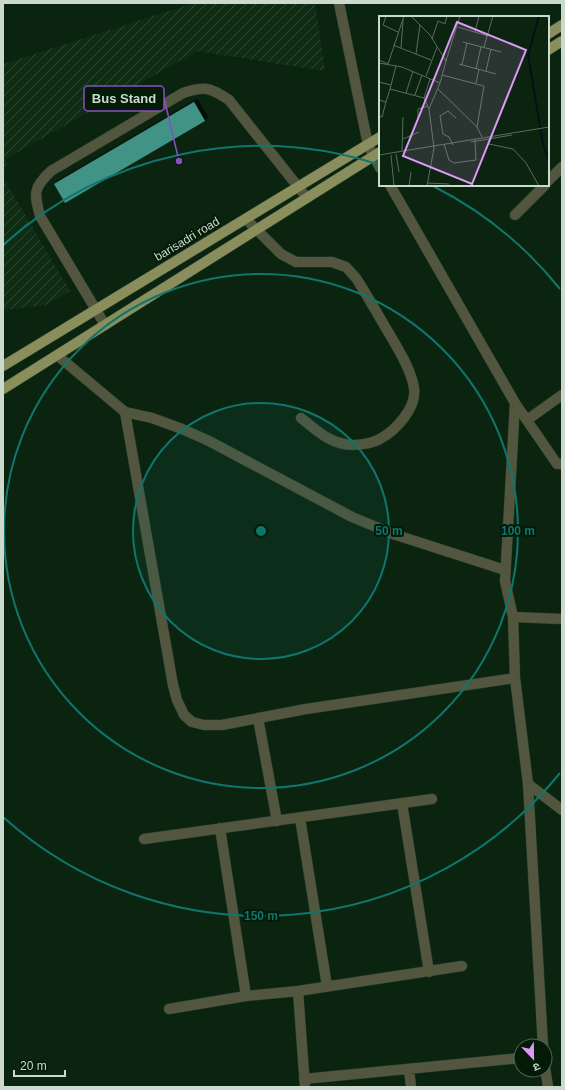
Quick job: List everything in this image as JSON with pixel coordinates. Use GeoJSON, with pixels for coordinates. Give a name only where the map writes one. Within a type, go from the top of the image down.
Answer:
{"type":"FeatureCollection","features":[{"type":"Feature","properties":{"kind":"main road"},"geometry":{"type":"LineString","coordinates":[[549,33],[562,25]]}},
{"type":"Feature","properties":{"kind":"main road"},"geometry":{"type":"LineString","coordinates":[[549,49],[562,41]]}},
{"type":"Feature","properties":{"kind":"main road","name":"barisadri road"},"geometry":{"type":"LineString","coordinates":[[6,365],[379,138]]}},
{"type":"Feature","properties":{"kind":"main road"},"geometry":{"type":"LineString","coordinates":[[3,389],[58,356],[377,154]]}},
{"type":"Feature","properties":{"kind":"street"},"geometry":{"type":"LineString","coordinates":[[339,3],[368,145],[377,154]]}},
{"type":"Feature","properties":{"kind":"street"},"geometry":{"type":"LineString","coordinates":[[105,325],[40,216],[35,197],[40,182],[50,172],[183,93],[199,88],[216,91],[229,100],[307,198]]}},
{"type":"Feature","properties":{"kind":"street"},"geometry":{"type":"LineString","coordinates":[[549,181],[562,167]]}},
{"type":"Feature","properties":{"kind":"street"},"geometry":{"type":"LineString","coordinates":[[391,186],[515,404],[557,464],[562,464]]}},
{"type":"Feature","properties":{"kind":"street"},"geometry":{"type":"LineString","coordinates":[[515,215],[544,186]]}},
{"type":"Feature","properties":{"kind":"street"},"geometry":{"type":"LineString","coordinates":[[246,219],[281,254],[296,262],[332,262],[346,267],[356,278],[403,356],[414,387],[413,402],[405,416],[380,439],[370,442],[359,445],[344,444],[328,439],[301,418]]}},
{"type":"Feature","properties":{"kind":"street"},"geometry":{"type":"LineString","coordinates":[[58,356],[125,412],[152,418],[189,432],[352,517],[393,534],[505,570]]}},
{"type":"Feature","properties":{"kind":"street"},"geometry":{"type":"LineString","coordinates":[[526,420],[562,396]]}},
{"type":"Feature","properties":{"kind":"street"},"geometry":{"type":"LineString","coordinates":[[515,404],[504,581],[513,617],[515,678],[528,784],[543,1038]]}},
{"type":"Feature","properties":{"kind":"street"},"geometry":{"type":"LineString","coordinates":[[125,412],[177,700],[184,715],[192,722],[204,725],[222,724],[306,708],[515,678]]}},
{"type":"Feature","properties":{"kind":"street"},"geometry":{"type":"LineString","coordinates":[[513,617],[562,619]]}},
{"type":"Feature","properties":{"kind":"street"},"geometry":{"type":"LineString","coordinates":[[258,718],[277,821]]}},
{"type":"Feature","properties":{"kind":"street"},"geometry":{"type":"LineString","coordinates":[[528,784],[562,810]]}},
{"type":"Feature","properties":{"kind":"street"},"geometry":{"type":"LineString","coordinates":[[144,839],[432,799]]}},
{"type":"Feature","properties":{"kind":"street"},"geometry":{"type":"LineString","coordinates":[[402,803],[429,972]]}},
{"type":"Feature","properties":{"kind":"street"},"geometry":{"type":"LineString","coordinates":[[300,818],[327,986]]}},
{"type":"Feature","properties":{"kind":"street"},"geometry":{"type":"LineString","coordinates":[[220,828],[246,996]]}},
{"type":"Feature","properties":{"kind":"street"},"geometry":{"type":"LineString","coordinates":[[169,1009],[246,996],[298,991],[462,966]]}},
{"type":"Feature","properties":{"kind":"street"},"geometry":{"type":"LineString","coordinates":[[298,991],[305,1083],[409,1069],[513,1059]]}},
{"type":"Feature","properties":{"kind":"street"},"geometry":{"type":"LineString","coordinates":[[409,1069],[411,1087]]}},
{"type":"Feature","properties":{"kind":"shaded area"},"geometry":{"type":"Polygon","coordinates":[[[194,3],[315,3],[325,71],[197,51],[7,158],[4,179],[70,291],[46,305],[3,310],[3,64],[194,3]]]}},
{"type":"Feature","properties":{"kind":"building"},"geometry":{"type":"Polygon","coordinates":[[[194,102],[205,121],[65,203],[54,184],[194,102]]]}},
{"type":"Feature","properties":{"kind":"place","name":"Bus Stand"},"geometry":{"type":"Point","coordinates":[179,161]}}]}
